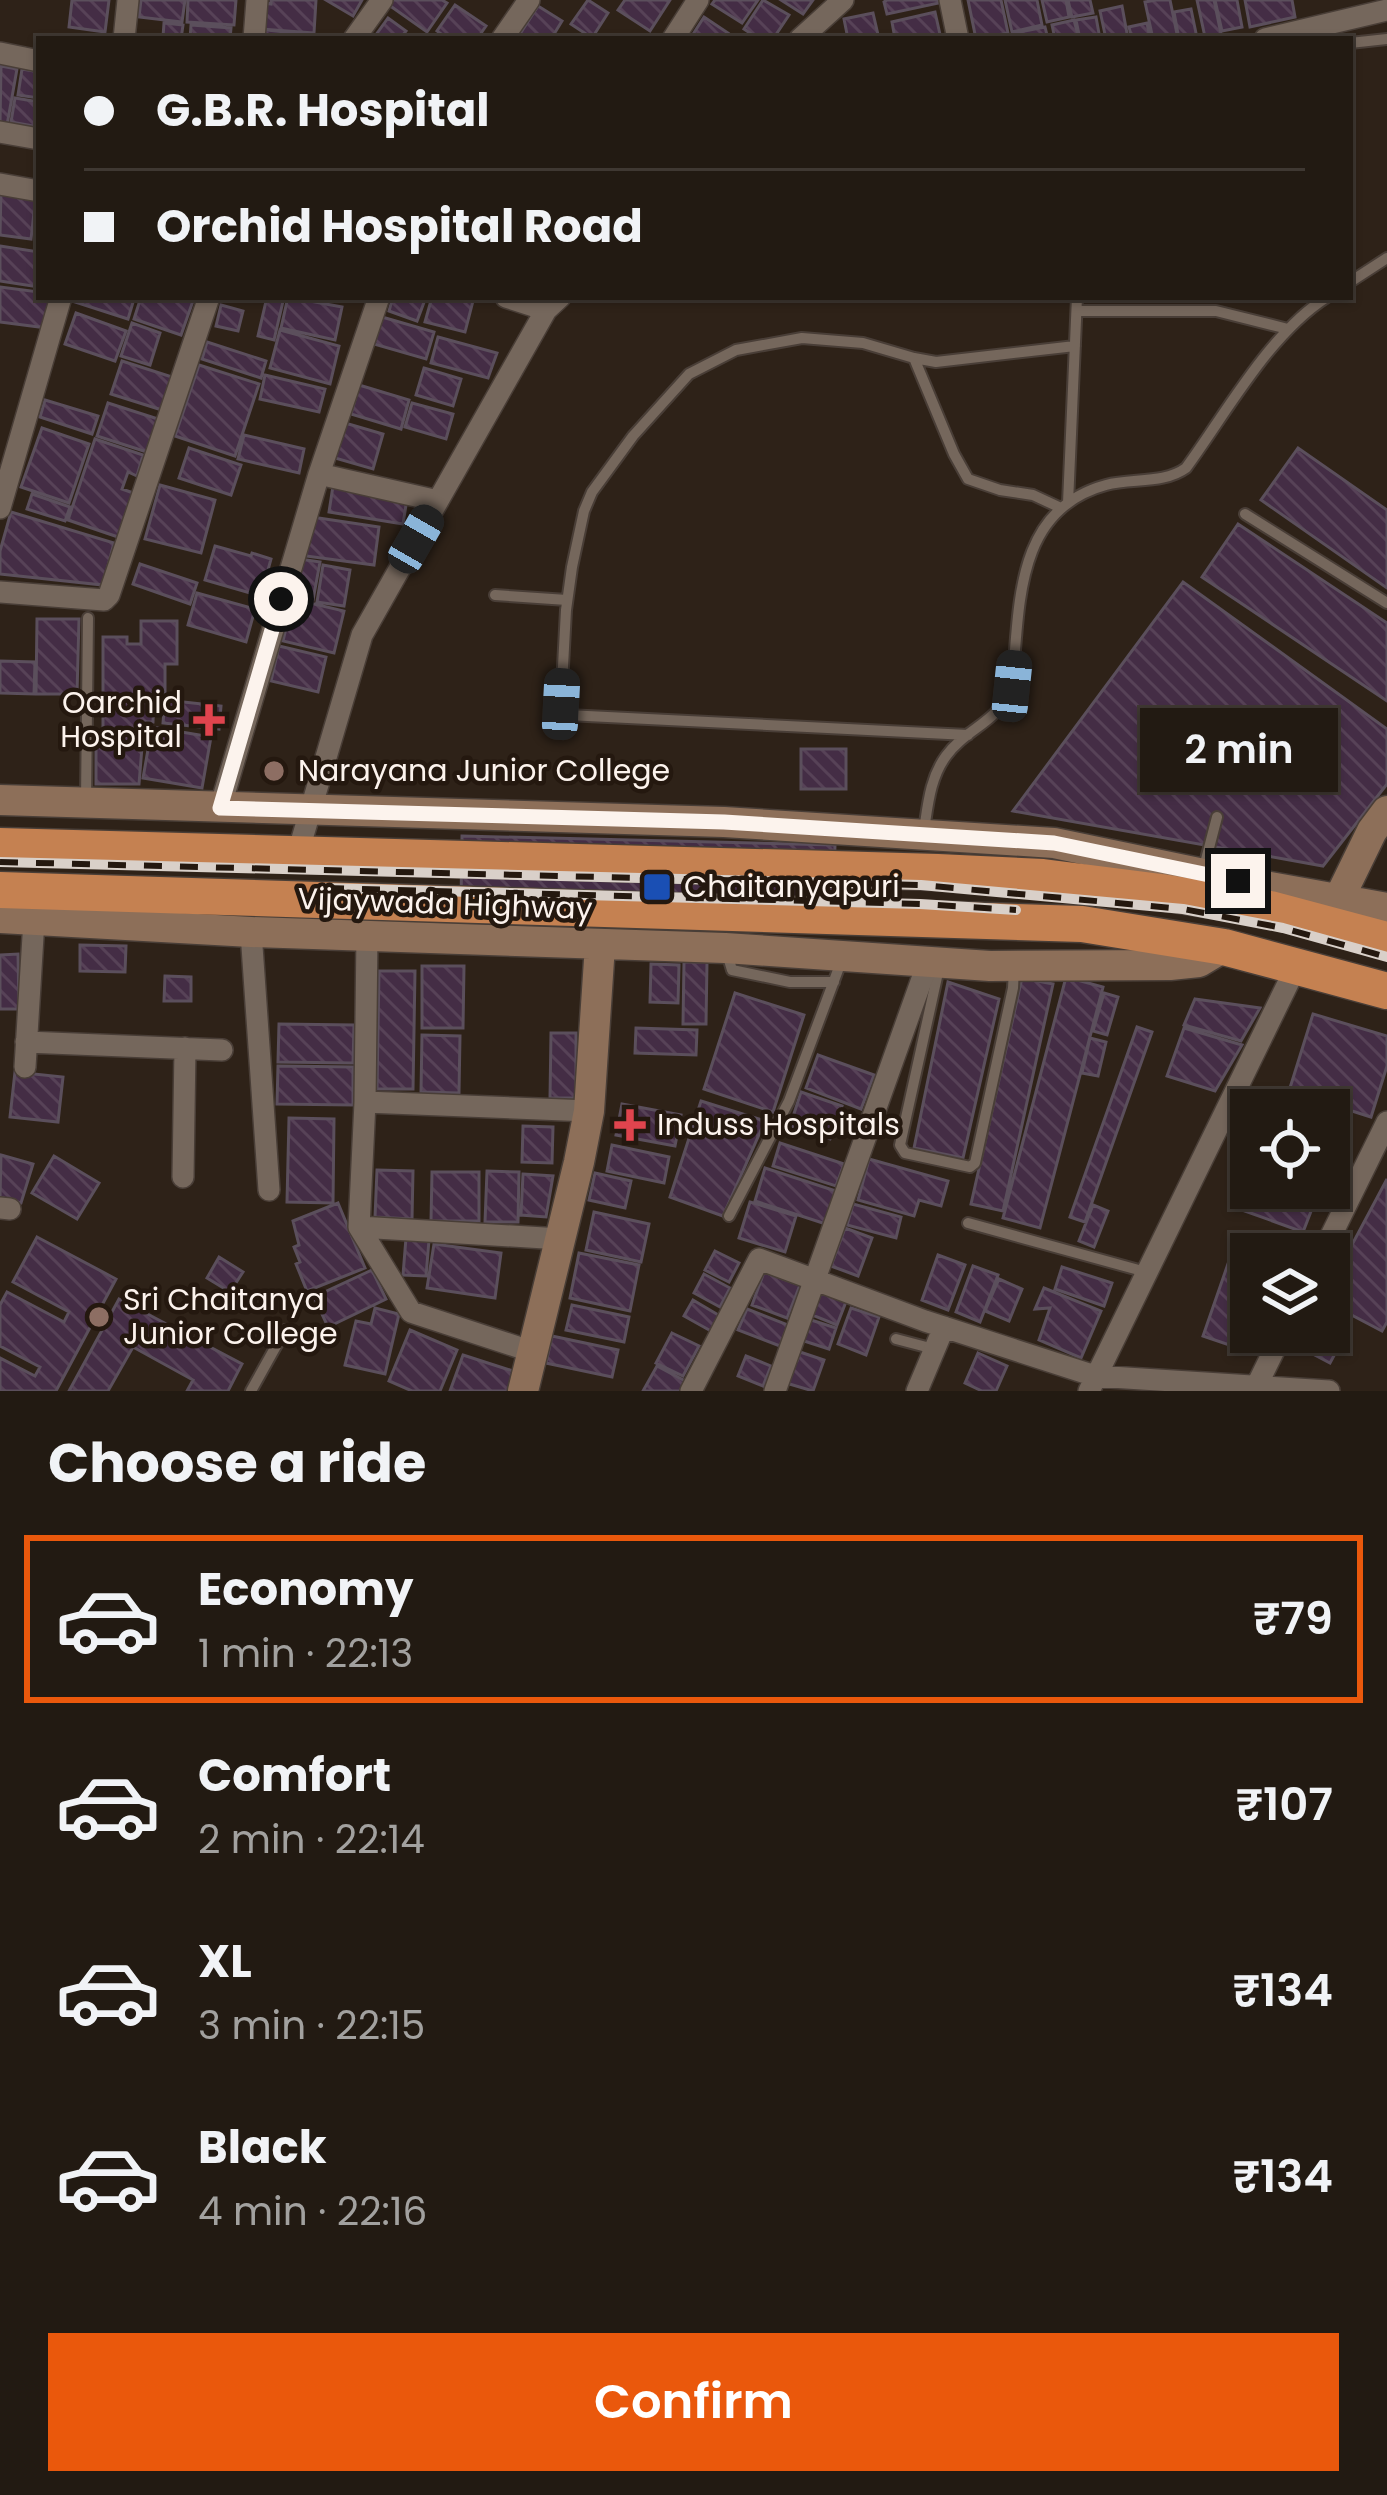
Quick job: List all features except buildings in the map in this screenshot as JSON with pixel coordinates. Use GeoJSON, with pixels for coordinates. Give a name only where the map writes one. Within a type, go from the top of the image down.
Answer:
{"type":"FeatureCollection","features":[{"type":"Feature","properties":{"kind":"highway","name":"Vijaywada Highway"},"geometry":{"type":"LineString","coordinates":[[0,846],[1043,878],[1270,909],[1334,910],[1387,940]]}},
{"type":"Feature","properties":{"kind":"highway","name":"Vijaywada Highway"},"geometry":{"type":"LineString","coordinates":[[0,890],[1082,923],[1224,947],[1387,991]]}},
{"type":"Feature","properties":{"kind":"street"},"geometry":{"type":"LineString","coordinates":[[124,36],[128,0]]}},
{"type":"Feature","properties":{"kind":"street"},"geometry":{"type":"LineString","coordinates":[[254,36],[257,0]]}},
{"type":"Feature","properties":{"kind":"street"},"geometry":{"type":"LineString","coordinates":[[356,36],[382,0]]}},
{"type":"Feature","properties":{"kind":"street"},"geometry":{"type":"LineString","coordinates":[[504,36],[530,0]]}},
{"type":"Feature","properties":{"kind":"street"},"geometry":{"type":"LineString","coordinates":[[675,36],[698,0]]}},
{"type":"Feature","properties":{"kind":"street"},"geometry":{"type":"LineString","coordinates":[[803,36],[843,0]]}},
{"type":"Feature","properties":{"kind":"street"},"geometry":{"type":"LineString","coordinates":[[950,0],[957,36]]}},
{"type":"Feature","properties":{"kind":"street"},"geometry":{"type":"LineString","coordinates":[[1273,36],[1361,8],[1387,10]]}},
{"type":"Feature","properties":{"kind":"street"},"geometry":{"type":"LineString","coordinates":[[0,53],[36,60]]}},
{"type":"Feature","properties":{"kind":"street"},"geometry":{"type":"LineString","coordinates":[[0,132],[36,138]]}},
{"type":"Feature","properties":{"kind":"street"},"geometry":{"type":"LineString","coordinates":[[0,184],[36,190]]}},
{"type":"Feature","properties":{"kind":"street"},"geometry":{"type":"LineString","coordinates":[[0,508],[60,300]]}},
{"type":"Feature","properties":{"kind":"street"},"geometry":{"type":"LineString","coordinates":[[0,592],[87,609],[104,600],[115,583],[208,300]]}},
{"type":"Feature","properties":{"kind":"street"},"geometry":{"type":"LineString","coordinates":[[220,808],[319,474],[379,300]]}},
{"type":"Feature","properties":{"kind":"street"},"geometry":{"type":"LineString","coordinates":[[296,856],[362,635],[554,304]]}},
{"type":"Feature","properties":{"kind":"street"},"geometry":{"type":"LineString","coordinates":[[319,474],[438,501]]}},
{"type":"Feature","properties":{"kind":"street"},"geometry":{"type":"LineString","coordinates":[[0,800],[724,822],[1054,843],[1203,874],[1334,910],[1387,908]]}},
{"type":"Feature","properties":{"kind":"street"},"geometry":{"type":"LineString","coordinates":[[1334,910],[1373,858],[1372,831],[1387,811]]}},
{"type":"Feature","properties":{"kind":"street"},"geometry":{"type":"LineString","coordinates":[[0,918],[601,945],[838,969],[935,967],[1013,977],[1199,962],[1224,947]]}},
{"type":"Feature","properties":{"kind":"street"},"geometry":{"type":"LineString","coordinates":[[26,1067],[34,920]]}},
{"type":"Feature","properties":{"kind":"street"},"geometry":{"type":"LineString","coordinates":[[251,932],[269,1190]]}},
{"type":"Feature","properties":{"kind":"street"},"geometry":{"type":"LineString","coordinates":[[367,934],[359,1227],[411,1312],[533,1352]]}},
{"type":"Feature","properties":{"kind":"street"},"geometry":{"type":"LineString","coordinates":[[523,1391],[589,1111],[601,945]]}},
{"type":"Feature","properties":{"kind":"street"},"geometry":{"type":"LineString","coordinates":[[1092,1384],[1297,965]]}},
{"type":"Feature","properties":{"kind":"street"},"geometry":{"type":"LineString","coordinates":[[775,1391],[935,967]]}},
{"type":"Feature","properties":{"kind":"street"},"geometry":{"type":"LineString","coordinates":[[26,1042],[222,1050]]}},
{"type":"Feature","properties":{"kind":"street"},"geometry":{"type":"LineString","coordinates":[[183,1177],[185,1048]]}},
{"type":"Feature","properties":{"kind":"street"},"geometry":{"type":"LineString","coordinates":[[365,1102],[589,1111]]}},
{"type":"Feature","properties":{"kind":"street"},"geometry":{"type":"LineString","coordinates":[[1332,1233],[1387,1123]]}},
{"type":"Feature","properties":{"kind":"street"},"geometry":{"type":"LineString","coordinates":[[359,1227],[561,1239]]}},
{"type":"Feature","properties":{"kind":"street"},"geometry":{"type":"LineString","coordinates":[[691,1391],[759,1259],[1092,1384],[1257,1385],[1329,1391]]}},
{"type":"Feature","properties":{"kind":"street"},"geometry":{"type":"LineString","coordinates":[[917,1391],[944,1327]]}},
{"type":"Feature","properties":{"kind":"street"},"geometry":{"type":"LineString","coordinates":[[1257,1385],[1273,1353]]}},
{"type":"Feature","properties":{"kind":"lane"},"geometry":{"type":"LineString","coordinates":[[1353,43],[1387,38]]}},
{"type":"Feature","properties":{"kind":"lane"},"geometry":{"type":"LineString","coordinates":[[1353,280],[1387,258]]}},
{"type":"Feature","properties":{"kind":"lane"},"geometry":{"type":"LineString","coordinates":[[924,834],[935,776],[945,758],[1007,700],[1025,567],[1039,535],[1065,505],[1085,492],[1176,475],[1186,468],[1288,328],[1322,300]]}},
{"type":"Feature","properties":{"kind":"lane"},"geometry":{"type":"LineString","coordinates":[[1065,505],[1077,304],[1216,311],[1288,328]]}},
{"type":"Feature","properties":{"kind":"lane"},"geometry":{"type":"LineString","coordinates":[[968,735],[567,715],[561,704],[567,600],[584,511],[633,436],[689,374],[736,350],[802,338],[863,343],[936,362],[1075,346]]}},
{"type":"Feature","properties":{"kind":"lane"},"geometry":{"type":"LineString","coordinates":[[914,358],[968,479],[1065,505]]}},
{"type":"Feature","properties":{"kind":"lane"},"geometry":{"type":"LineString","coordinates":[[1246,514],[1387,603]]}},
{"type":"Feature","properties":{"kind":"lane"},"geometry":{"type":"LineString","coordinates":[[494,596],[567,600]]}},
{"type":"Feature","properties":{"kind":"lane"},"geometry":{"type":"LineString","coordinates":[[86,803],[87,609]]}},
{"type":"Feature","properties":{"kind":"lane"},"geometry":{"type":"LineString","coordinates":[[1203,874],[1217,817]]}},
{"type":"Feature","properties":{"kind":"lane"},"geometry":{"type":"LineString","coordinates":[[935,967],[900,1144],[905,1153],[970,1167],[975,1163],[1013,977]]}},
{"type":"Feature","properties":{"kind":"lane"},"geometry":{"type":"LineString","coordinates":[[729,1216],[789,1101],[838,969]]}},
{"type":"Feature","properties":{"kind":"lane"},"geometry":{"type":"LineString","coordinates":[[968,1223],[1146,1272]]}},
{"type":"Feature","properties":{"kind":"lane"},"geometry":{"type":"LineString","coordinates":[[251,1391],[285,1330]]}},
{"type":"Feature","properties":{"kind":"lane"},"geometry":{"type":"LineString","coordinates":[[896,1339],[934,1349]]}},
{"type":"Feature","properties":{"kind":"railway"},"geometry":{"type":"LineString","coordinates":[[0,862],[921,885],[1183,909],[1283,928],[1387,957]]}},
{"type":"Feature","properties":{"kind":"railway"},"geometry":{"type":"LineString","coordinates":[[326,888],[1016,910]]}},
{"type":"Feature","properties":{"kind":"place","name":"Oarchid Hospital"},"geometry":{"type":"Point","coordinates":[209,720]}},
{"type":"Feature","properties":{"kind":"place","name":"Narayana Junior College"},"geometry":{"type":"Point","coordinates":[274,771]}},
{"type":"Feature","properties":{"kind":"place","name":"Chaitanyapuri"},"geometry":{"type":"Point","coordinates":[657,887]}},
{"type":"Feature","properties":{"kind":"place","name":"Induss Hospitals"},"geometry":{"type":"Point","coordinates":[630,1125]}},
{"type":"Feature","properties":{"kind":"place","name":"Sri Chaitanya Junior College"},"geometry":{"type":"Point","coordinates":[99,1317]}},
{"type":"Feature","properties":{"kind":"route"},"geometry":{"type":"LineString","coordinates":[[281,599],[220,808],[724,822],[1054,843],[1238,881]]}}]}
